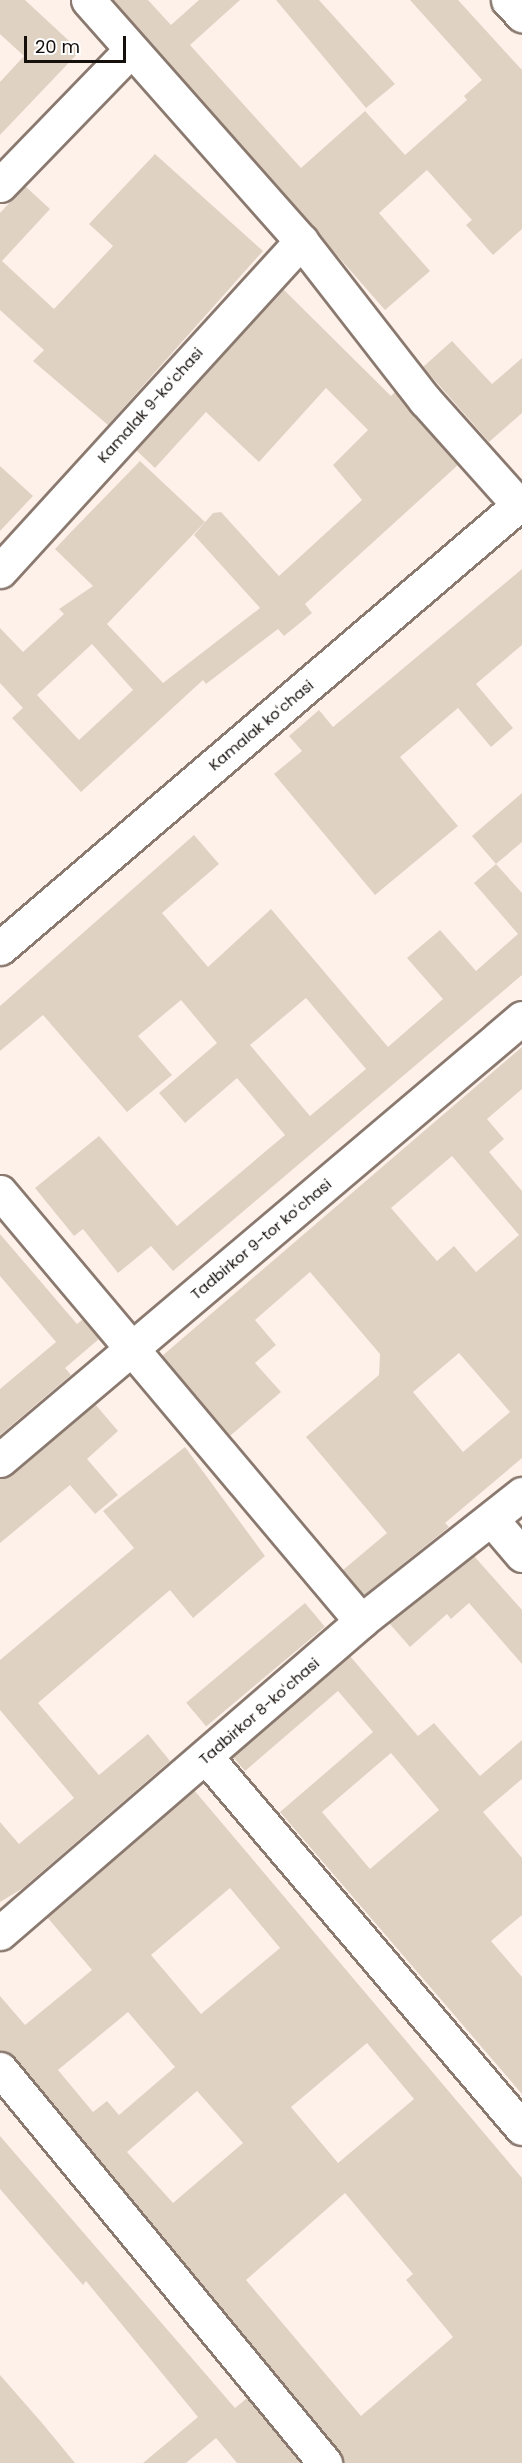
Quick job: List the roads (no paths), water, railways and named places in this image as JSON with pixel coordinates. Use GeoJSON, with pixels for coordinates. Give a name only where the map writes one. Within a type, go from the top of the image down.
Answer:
{"type":"FeatureCollection","features":[{"type":"Feature","properties":{"kind":"street"},"geometry":{"type":"LineString","coordinates":[[88,0],[301,241],[425,400],[518,512]]}},
{"type":"Feature","properties":{"kind":"street"},"geometry":{"type":"LineString","coordinates":[[508,0],[522,15]]}},
{"type":"Feature","properties":{"kind":"street"},"geometry":{"type":"LineString","coordinates":[[0,185],[131,50]]}},
{"type":"Feature","properties":{"kind":"street","name":"Kamalak 9-koʻchasi"},"geometry":{"type":"LineString","coordinates":[[0,571],[301,241]]}},
{"type":"Feature","properties":{"kind":"street","name":"Kamalak koʻchasi"},"geometry":{"type":"LineString","coordinates":[[0,948],[518,512]]}},
{"type":"Feature","properties":{"kind":"street","name":"Tadbirkor 9-tor koʻchasi"},"geometry":{"type":"LineString","coordinates":[[0,1460],[522,1018]]}},
{"type":"Feature","properties":{"kind":"street"},"geometry":{"type":"LineString","coordinates":[[0,1192],[133,1347],[361,1621]]}},
{"type":"Feature","properties":{"kind":"street","name":"Tadbirkor 8-koʻchasi"},"geometry":{"type":"LineString","coordinates":[[0,1933],[361,1621],[492,1520],[522,1494]]}},
{"type":"Feature","properties":{"kind":"street"},"geometry":{"type":"LineString","coordinates":[[492,1520],[522,1555]]}},
{"type":"Feature","properties":{"kind":"street"},"geometry":{"type":"LineString","coordinates":[[206,1757],[522,2128]]}},
{"type":"Feature","properties":{"kind":"street"},"geometry":{"type":"LineString","coordinates":[[0,2069],[325,2463]]}}]}
